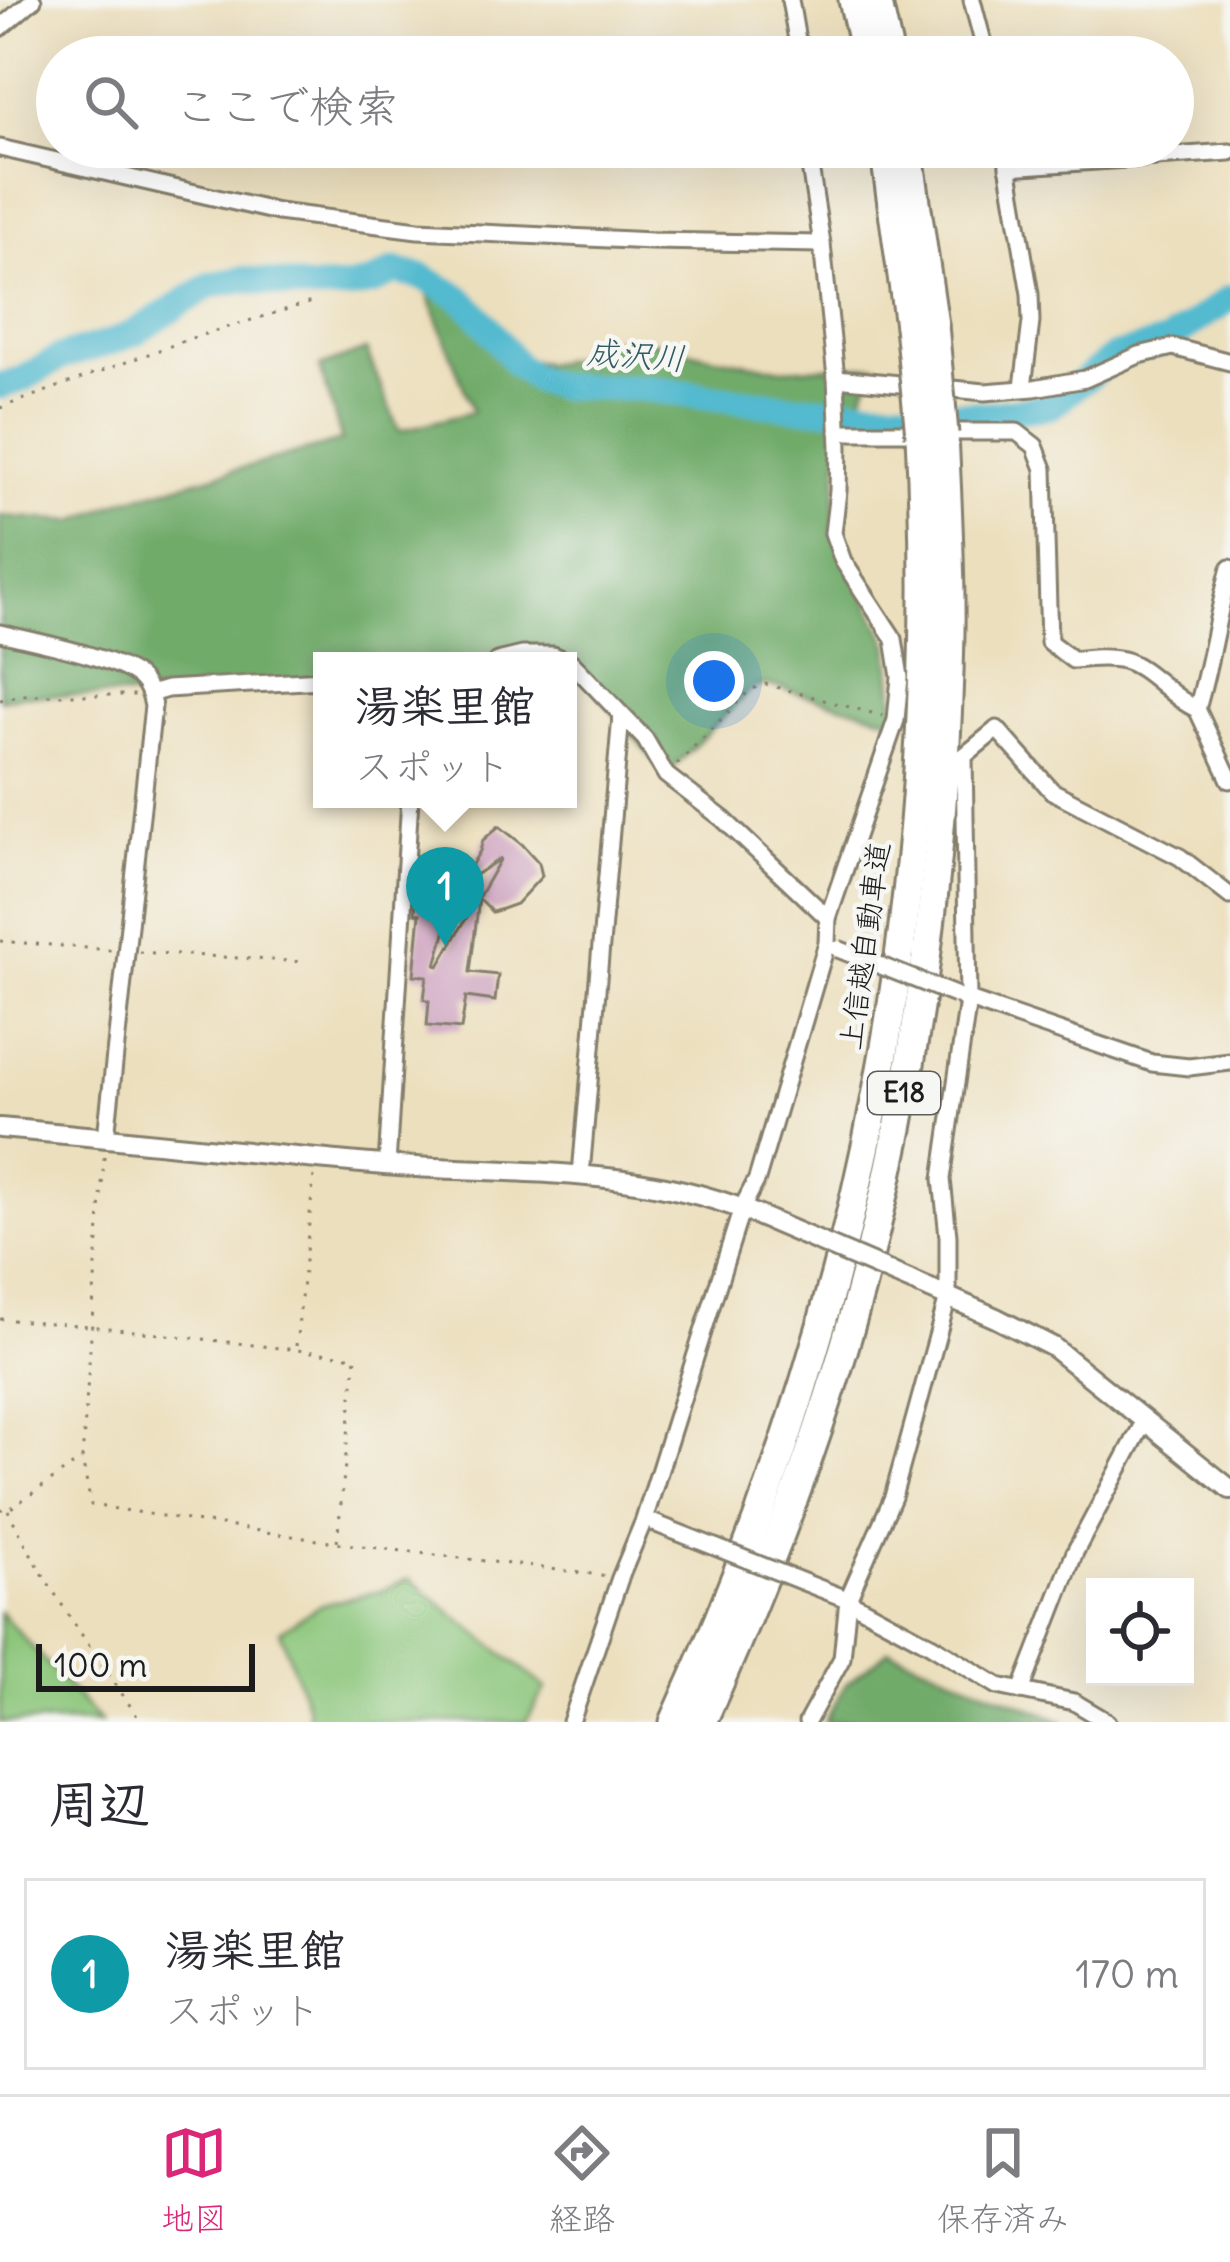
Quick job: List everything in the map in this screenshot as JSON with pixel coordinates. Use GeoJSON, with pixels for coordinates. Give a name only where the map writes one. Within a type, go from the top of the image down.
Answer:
{"type":"FeatureCollection","features":[{"type":"Feature","properties":{"kind":"highway"},"geometry":{"type":"LineString","coordinates":[[853,0],[861,36]]}},
{"type":"Feature","properties":{"kind":"highway"},"geometry":{"type":"LineString","coordinates":[[878,0],[886,36]]}},
{"type":"Feature","properties":{"kind":"highway","name":"上信越自動車道"},"geometry":{"type":"LineString","coordinates":[[888,168],[922,326]]}},
{"type":"Feature","properties":{"kind":"highway","name":"上信越自動車道"},"geometry":{"type":"LineString","coordinates":[[702,1722],[771,1562],[870,1255],[907,1078],[927,945],[950,631],[910,168]]}},
{"type":"Feature","properties":{"kind":"highway","name":"上信越自動車道"},"geometry":{"type":"LineString","coordinates":[[674,1722],[747,1552],[807,1379],[840,1264],[885,1052],[914,834],[932,435]]}},
{"type":"Feature","properties":{"kind":"street"},"geometry":{"type":"LineString","coordinates":[[0,28],[33,0]]}},
{"type":"Feature","properties":{"kind":"street"},"geometry":{"type":"LineString","coordinates":[[790,0],[796,36]]}},
{"type":"Feature","properties":{"kind":"street"},"geometry":{"type":"LineString","coordinates":[[972,0],[981,36]]}},
{"type":"Feature","properties":{"kind":"street"},"geometry":{"type":"LineString","coordinates":[[0,148],[36,156]]}},
{"type":"Feature","properties":{"kind":"street"},"geometry":{"type":"LineString","coordinates":[[1194,154],[1230,152]]}},
{"type":"Feature","properties":{"kind":"street"},"geometry":{"type":"LineString","coordinates":[[87,168],[278,212],[418,230],[822,244]]}},
{"type":"Feature","properties":{"kind":"street"},"geometry":{"type":"LineString","coordinates":[[571,1722],[620,1578],[649,1522],[742,1208],[758,1179],[832,946],[828,918],[896,720],[901,677],[894,639],[843,561],[833,533],[838,491],[836,378],[810,168]]}},
{"type":"Feature","properties":{"kind":"street"},"geometry":{"type":"LineString","coordinates":[[1008,168],[1030,294],[1022,387]]}},
{"type":"Feature","properties":{"kind":"street"},"geometry":{"type":"LineString","coordinates":[[836,378],[985,392],[1084,379],[1139,355],[1173,347],[1230,362]]}},
{"type":"Feature","properties":{"kind":"street"},"geometry":{"type":"LineString","coordinates":[[838,432],[1017,432],[1035,446],[1044,470],[1049,642],[1073,660],[1128,661],[1197,709]]}},
{"type":"Feature","properties":{"kind":"street"},"geometry":{"type":"LineString","coordinates":[[1230,568],[1197,709],[1230,780]]}},
{"type":"Feature","properties":{"kind":"street"},"geometry":{"type":"LineString","coordinates":[[0,633],[123,666],[142,679],[153,706],[106,1137]]}},
{"type":"Feature","properties":{"kind":"street"},"geometry":{"type":"LineString","coordinates":[[577,667],[645,739],[666,775],[723,819],[828,918]]}},
{"type":"Feature","properties":{"kind":"street"},"geometry":{"type":"LineString","coordinates":[[150,694],[166,689],[313,681]]}},
{"type":"Feature","properties":{"kind":"street"},"geometry":{"type":"LineString","coordinates":[[581,1174],[621,716]]}},
{"type":"Feature","properties":{"kind":"street"},"geometry":{"type":"LineString","coordinates":[[807,1722],[842,1658],[843,1598],[893,1497],[939,1293],[948,1236],[942,1179],[962,998],[964,756],[997,729],[1052,791],[1180,857],[1230,896]]}},
{"type":"Feature","properties":{"kind":"street"},"geometry":{"type":"LineString","coordinates":[[387,1165],[409,808]]}},
{"type":"Feature","properties":{"kind":"street"},"geometry":{"type":"LineString","coordinates":[[832,946],[962,998],[1152,1063],[1189,1067],[1230,1062]]}},
{"type":"Feature","properties":{"kind":"street"},"geometry":{"type":"LineString","coordinates":[[0,1128],[387,1165],[581,1174],[660,1186],[742,1208],[1052,1347],[1230,1489]]}},
{"type":"Feature","properties":{"kind":"street"},"geometry":{"type":"LineString","coordinates":[[1021,1690],[1075,1552],[1145,1420]]}},
{"type":"Feature","properties":{"kind":"street"},"geometry":{"type":"LineString","coordinates":[[649,1522],[843,1598],[998,1686],[1073,1702],[1108,1722]]}},
{"type":"Feature","properties":{"kind":"path"},"geometry":{"type":"LineString","coordinates":[[0,408],[196,337],[318,300]]}},
{"type":"Feature","properties":{"kind":"path"},"geometry":{"type":"LineString","coordinates":[[666,775],[750,690],[765,684],[896,720]]}},
{"type":"Feature","properties":{"kind":"path"},"geometry":{"type":"LineString","coordinates":[[0,700],[25,694],[150,694]]}},
{"type":"Feature","properties":{"kind":"path"},"geometry":{"type":"LineString","coordinates":[[0,941],[305,962]]}},
{"type":"Feature","properties":{"kind":"path"},"geometry":{"type":"LineString","coordinates":[[106,1137],[82,1459],[91,1505],[337,1543],[620,1578]]}},
{"type":"Feature","properties":{"kind":"path"},"geometry":{"type":"LineString","coordinates":[[296,1348],[315,1158]]}},
{"type":"Feature","properties":{"kind":"path"},"geometry":{"type":"LineString","coordinates":[[0,1319],[356,1357],[337,1543]]}},
{"type":"Feature","properties":{"kind":"path"},"geometry":{"type":"LineString","coordinates":[[0,1509],[8,1510],[82,1459]]}},
{"type":"Feature","properties":{"kind":"path"},"geometry":{"type":"LineString","coordinates":[[8,1510],[34,1559],[141,1722]]}},
{"type":"Feature","properties":{"kind":"green space"},"geometry":{"type":"Polygon","coordinates":[[[423,282],[453,299],[516,356],[544,364],[625,339],[782,369],[876,365],[839,448],[833,533],[889,644],[896,720],[765,684],[750,690],[666,775],[577,669],[577,652],[313,652],[313,681],[128,696],[24,695],[0,700],[0,516],[75,521],[124,500],[342,441],[320,367],[366,350],[399,431],[473,412],[423,282]]]}},
{"type":"Feature","properties":{"kind":"green space"},"geometry":{"type":"Polygon","coordinates":[[[409,1579],[546,1688],[526,1722],[309,1722],[280,1631],[320,1605],[409,1579]]]}},
{"type":"Feature","properties":{"kind":"green space"},"geometry":{"type":"Polygon","coordinates":[[[0,1612],[100,1722],[0,1722],[0,1612]]]}},
{"type":"Feature","properties":{"kind":"green space"},"geometry":{"type":"Polygon","coordinates":[[[889,1650],[1065,1722],[825,1722],[846,1684],[889,1650]]]}},
{"type":"Feature","properties":{"kind":"building"},"geometry":{"type":"Polygon","coordinates":[[[499,826],[539,863],[542,876],[516,904],[492,912],[479,899],[470,972],[498,975],[495,1001],[466,997],[461,1029],[427,1026],[427,976],[414,975],[420,914],[415,913],[416,900],[440,905],[446,889],[455,898],[439,966],[501,858],[457,887],[460,883],[454,873],[461,867],[468,871],[483,840],[499,826]]]}},
{"type":"Feature","properties":{"kind":"waterway","name":"成沢川"},"geometry":{"type":"LineString","coordinates":[[0,386],[61,357],[134,333],[211,285],[243,279],[312,289],[345,288],[373,283],[394,271],[423,277],[461,298],[517,365],[537,380],[558,386],[642,388],[794,407],[987,414],[1051,406],[1115,356],[1167,342],[1230,298]]}},
{"type":"Feature","properties":{"kind":"place","name":"湯楽里館"},"geometry":{"type":"Point","coordinates":[445,946]}}]}
